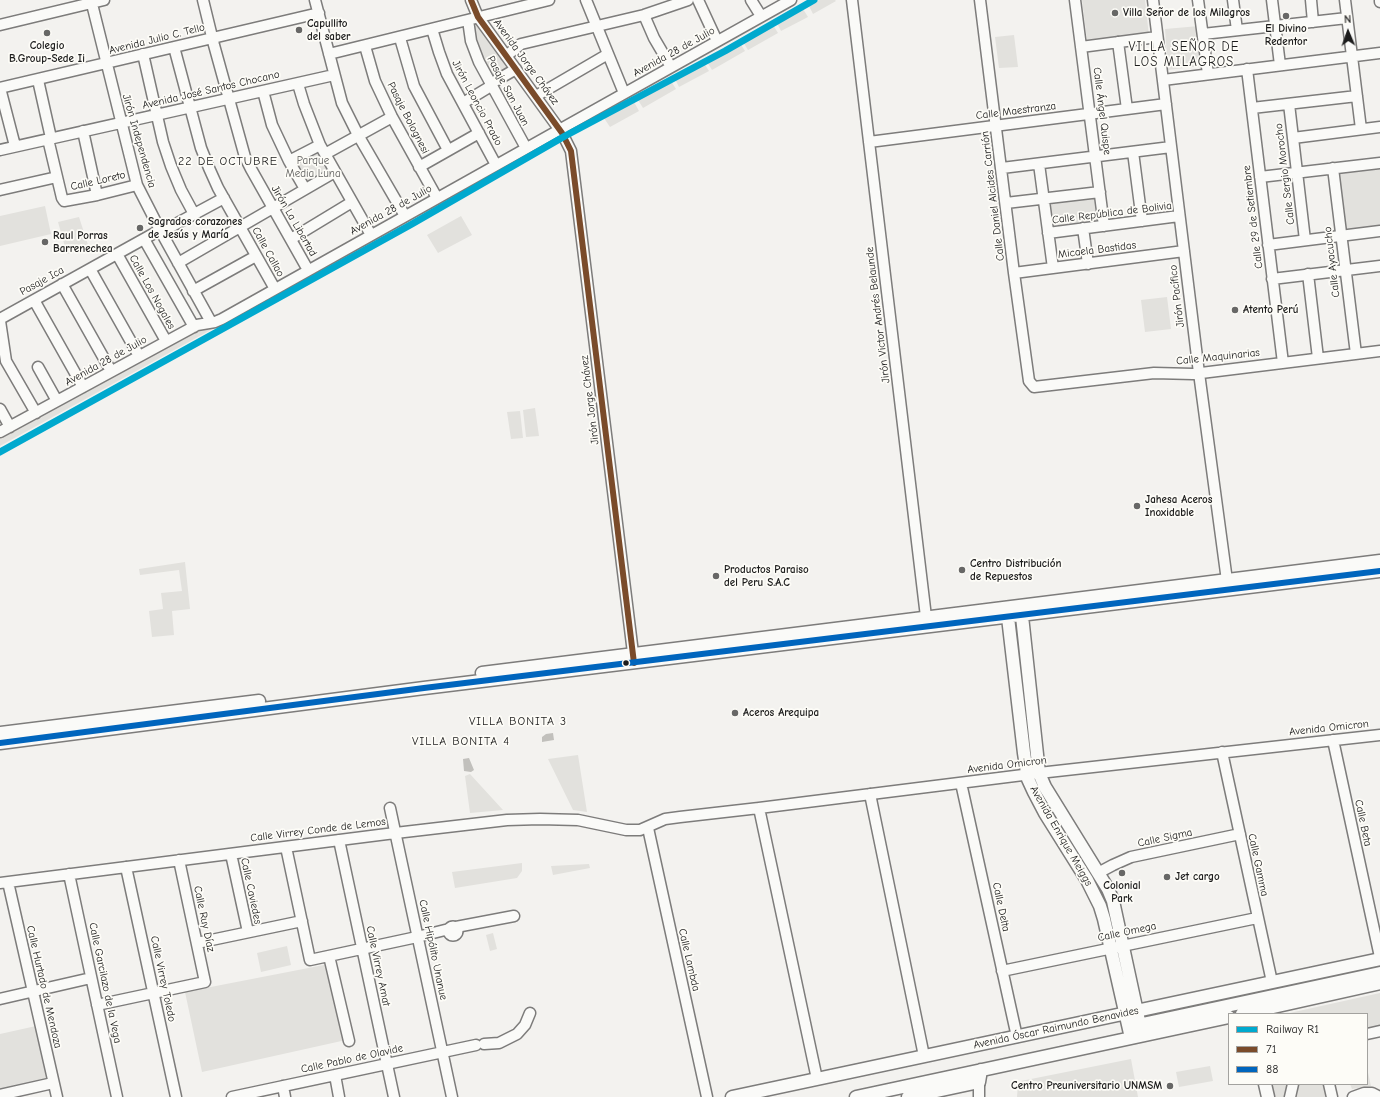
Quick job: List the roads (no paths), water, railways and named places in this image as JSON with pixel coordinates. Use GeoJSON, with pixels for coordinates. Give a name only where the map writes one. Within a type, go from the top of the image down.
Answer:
{"type":"FeatureCollection","features":[{"type":"Feature","properties":{"kind":"main road"},"geometry":{"type":"LineString","coordinates":[[1227,585],[1380,561]]}},
{"type":"Feature","properties":{"kind":"main road"},"geometry":{"type":"LineString","coordinates":[[0,733],[206,712],[1200,588],[1380,571]]}},
{"type":"Feature","properties":{"kind":"main road","name":"Avenida Enrique Meiggs"},"geometry":{"type":"LineString","coordinates":[[1021,610],[1036,752],[1033,774],[1034,792],[1094,894],[1104,919],[1125,1014],[1136,1031]]}},
{"type":"Feature","properties":{"kind":"main road","name":"Avenida Enrique Meiggs"},"geometry":{"type":"LineString","coordinates":[[1007,612],[1024,753],[1033,774],[1045,787],[1108,889],[1113,901],[1137,1011],[1136,1031]]}},
{"type":"Feature","properties":{"kind":"main road"},"geometry":{"type":"LineString","coordinates":[[1012,648],[1026,646]]}},
{"type":"Feature","properties":{"kind":"main road"},"geometry":{"type":"LineString","coordinates":[[0,743],[171,716]]}},
{"type":"Feature","properties":{"kind":"main road"},"geometry":{"type":"LineString","coordinates":[[1024,753],[1036,752]]}},
{"type":"Feature","properties":{"kind":"main road"},"geometry":{"type":"LineString","coordinates":[[1045,812],[1056,806]]}},
{"type":"Feature","properties":{"kind":"main road","name":"Avenida Óscar Raimundo Benavides"},"geometry":{"type":"LineString","coordinates":[[732,1097],[1125,1014],[1380,958]]}},
{"type":"Feature","properties":{"kind":"main road","name":"Avenida Óscar Raimundo Benavides"},"geometry":{"type":"LineString","coordinates":[[1245,1010],[1380,973]]}},
{"type":"Feature","properties":{"kind":"main road","name":"Avenida Óscar Raimundo Benavides"},"geometry":{"type":"LineString","coordinates":[[1229,1013],[1380,983]]}},
{"type":"Feature","properties":{"kind":"main road","name":"Avenida Óscar Raimundo Benavides"},"geometry":{"type":"LineString","coordinates":[[908,1097],[1136,1031],[1228,1013]]}},
{"type":"Feature","properties":{"kind":"main road","name":"Avenida Óscar Raimundo Benavides"},"geometry":{"type":"LineString","coordinates":[[1136,1031],[1228,1017]]}},
{"type":"Feature","properties":{"kind":"main road","name":"Avenida Óscar Raimundo Benavides"},"geometry":{"type":"LineString","coordinates":[[856,1097],[980,1076]]}},
{"type":"Feature","properties":{"kind":"main road"},"geometry":{"type":"LineString","coordinates":[[1257,1085],[1260,1097]]}},
{"type":"Feature","properties":{"kind":"main road"},"geometry":{"type":"LineString","coordinates":[[1265,1085],[1268,1097]]}},
{"type":"Feature","properties":{"kind":"street"},"geometry":{"type":"LineString","coordinates":[[0,25],[91,1],[104,0]]}},
{"type":"Feature","properties":{"kind":"street","name":"Jirón La Libertad"},"geometry":{"type":"LineString","coordinates":[[203,0],[229,99],[251,169],[308,270]]}},
{"type":"Feature","properties":{"kind":"street"},"geometry":{"type":"LineString","coordinates":[[315,0],[342,103],[358,135],[404,216]]}},
{"type":"Feature","properties":{"kind":"street","name":"Avenida Jorge Chávez"},"geometry":{"type":"LineString","coordinates":[[471,0],[478,17],[562,133]]}},
{"type":"Feature","properties":{"kind":"street"},"geometry":{"type":"LineString","coordinates":[[329,54],[400,38],[549,0]]}},
{"type":"Feature","properties":{"kind":"street"},"geometry":{"type":"LineString","coordinates":[[586,0],[624,93]]}},
{"type":"Feature","properties":{"kind":"street"},"geometry":{"type":"LineString","coordinates":[[506,56],[521,44],[644,15],[688,0]]}},
{"type":"Feature","properties":{"kind":"street"},"geometry":{"type":"LineString","coordinates":[[698,0],[717,41]]}},
{"type":"Feature","properties":{"kind":"street"},"geometry":{"type":"LineString","coordinates":[[751,0],[762,16]]}},
{"type":"Feature","properties":{"kind":"street","name":"Avenida 28 de Julio"},"geometry":{"type":"LineString","coordinates":[[0,432],[201,323],[222,319],[526,148],[562,133],[624,93],[791,0]]}},
{"type":"Feature","properties":{"kind":"street","name":"Jirón Victor Andrés Belaunde"},"geometry":{"type":"LineString","coordinates":[[852,0],[927,622]]}},
{"type":"Feature","properties":{"kind":"street","name":"Calle Daniel Alcides Carrión"},"geometry":{"type":"LineString","coordinates":[[980,0],[1029,381],[1034,387]]}},
{"type":"Feature","properties":{"kind":"street","name":"Calle Ángel Quispe"},"geometry":{"type":"LineString","coordinates":[[1075,0],[1104,226]]}},
{"type":"Feature","properties":{"kind":"street","name":"Jirón Pacífico"},"geometry":{"type":"LineString","coordinates":[[1153,0],[1179,216],[1227,585]]}},
{"type":"Feature","properties":{"kind":"street"},"geometry":{"type":"LineString","coordinates":[[1198,0],[1208,74]]}},
{"type":"Feature","properties":{"kind":"street"},"geometry":{"type":"LineString","coordinates":[[1233,0],[1237,30]]}},
{"type":"Feature","properties":{"kind":"street"},"geometry":{"type":"LineString","coordinates":[[1272,0],[1280,65]]}},
{"type":"Feature","properties":{"kind":"street"},"geometry":{"type":"LineString","coordinates":[[1311,0],[1313,22]]}},
{"type":"Feature","properties":{"kind":"street"},"geometry":{"type":"LineString","coordinates":[[1345,0],[1361,129]]}},
{"type":"Feature","properties":{"kind":"street","name":"Jirón Independencia"},"geometry":{"type":"LineString","coordinates":[[91,1],[137,185],[160,231],[211,322]]}},
{"type":"Feature","properties":{"kind":"street","name":"Avenida Julio C. Tello"},"geometry":{"type":"LineString","coordinates":[[0,88],[319,13]]}},
{"type":"Feature","properties":{"kind":"street"},"geometry":{"type":"LineString","coordinates":[[644,15],[657,43],[671,67]]}},
{"type":"Feature","properties":{"kind":"street"},"geometry":{"type":"LineString","coordinates":[[1202,34],[1347,18]]}},
{"type":"Feature","properties":{"kind":"street","name":"Pasaje San Juan"},"geometry":{"type":"LineString","coordinates":[[468,20],[473,49],[526,148]]}},
{"type":"Feature","properties":{"kind":"street","name":"Jirón Leoncio Prado"},"geometry":{"type":"LineString","coordinates":[[432,29],[442,63],[496,165]]}},
{"type":"Feature","properties":{"kind":"street"},"geometry":{"type":"LineString","coordinates":[[1081,47],[1157,37]]}},
{"type":"Feature","properties":{"kind":"street"},"geometry":{"type":"LineString","coordinates":[[400,38],[414,86],[448,150]]}},
{"type":"Feature","properties":{"kind":"street"},"geometry":{"type":"LineString","coordinates":[[1118,42],[1127,109]]}},
{"type":"Feature","properties":{"kind":"street","name":"Pasaje Bolognesi"},"geometry":{"type":"LineString","coordinates":[[365,46],[375,81],[392,117],[437,198]]}},
{"type":"Feature","properties":{"kind":"street","name":"Calle Callao"},"geometry":{"type":"LineString","coordinates":[[174,47],[201,148],[209,168],[275,289]]}},
{"type":"Feature","properties":{"kind":"street"},"geometry":{"type":"LineString","coordinates":[[1163,80],[1380,53]]}},
{"type":"Feature","properties":{"kind":"street"},"geometry":{"type":"LineString","coordinates":[[143,54],[157,115],[171,166],[181,190],[194,214]]}},
{"type":"Feature","properties":{"kind":"street"},"geometry":{"type":"LineString","coordinates":[[536,96],[608,54]]}},
{"type":"Feature","properties":{"kind":"street"},"geometry":{"type":"LineString","coordinates":[[463,103],[516,69]]}},
{"type":"Feature","properties":{"kind":"street","name":"Calle 29 de Setiembre"},"geometry":{"type":"LineString","coordinates":[[1247,69],[1283,363]]}},
{"type":"Feature","properties":{"kind":"street","name":"Avenida José Santos Chocano"},"geometry":{"type":"LineString","coordinates":[[0,150],[334,76]]}},
{"type":"Feature","properties":{"kind":"street"},"geometry":{"type":"LineString","coordinates":[[0,190],[57,177],[38,80]]}},
{"type":"Feature","properties":{"kind":"street"},"geometry":{"type":"LineString","coordinates":[[298,84],[322,150],[371,235]]}},
{"type":"Feature","properties":{"kind":"street"},"geometry":{"type":"LineString","coordinates":[[0,88],[3,111],[15,146]]}},
{"type":"Feature","properties":{"kind":"street"},"geometry":{"type":"LineString","coordinates":[[263,91],[272,125],[289,161],[305,189]]}},
{"type":"Feature","properties":{"kind":"street"},"geometry":{"type":"LineString","coordinates":[[1252,108],[1357,96]]}},
{"type":"Feature","properties":{"kind":"street","name":"Calle Maestranza"},"geometry":{"type":"LineString","coordinates":[[869,142],[1166,104]]}},
{"type":"Feature","properties":{"kind":"street","name":"Calle Sergio Morocho"},"geometry":{"type":"LineString","coordinates":[[1289,104],[1305,240]]}},
{"type":"Feature","properties":{"kind":"street"},"geometry":{"type":"LineString","coordinates":[[289,161],[322,150],[358,135],[392,117]]}},
{"type":"Feature","properties":{"kind":"street"},"geometry":{"type":"LineString","coordinates":[[1293,138],[1380,127]]}},
{"type":"Feature","properties":{"kind":"street"},"geometry":{"type":"LineString","coordinates":[[83,131],[97,195]]}},
{"type":"Feature","properties":{"kind":"street"},"geometry":{"type":"LineString","coordinates":[[419,167],[479,133]]}},
{"type":"Feature","properties":{"kind":"street","name":"Jirón Jorge Chávez"},"geometry":{"type":"LineString","coordinates":[[562,133],[571,151],[573,164],[633,658]]}},
{"type":"Feature","properties":{"kind":"street"},"geometry":{"type":"LineString","coordinates":[[1002,168],[1171,147]]}},
{"type":"Feature","properties":{"kind":"street"},"geometry":{"type":"LineString","coordinates":[[1133,152],[1142,221]]}},
{"type":"Feature","properties":{"kind":"street"},"geometry":{"type":"LineString","coordinates":[[1260,177],[1380,163]]}},
{"type":"Feature","properties":{"kind":"street"},"geometry":{"type":"LineString","coordinates":[[1039,164],[1053,268]]}},
{"type":"Feature","properties":{"kind":"street","name":"Calle Ayacucho"},"geometry":{"type":"LineString","coordinates":[[1333,168],[1356,354]]}},
{"type":"Feature","properties":{"kind":"street"},"geometry":{"type":"LineString","coordinates":[[178,263],[335,172]]}},
{"type":"Feature","properties":{"kind":"street","name":"Calle Loreto"},"geometry":{"type":"LineString","coordinates":[[57,177],[64,201],[97,195],[137,185]]}},
{"type":"Feature","properties":{"kind":"street"},"geometry":{"type":"LineString","coordinates":[[1006,203],[1100,192]]}},
{"type":"Feature","properties":{"kind":"street","name":"Pasaje Ica"},"geometry":{"type":"LineString","coordinates":[[0,325],[34,300],[62,284],[144,238],[224,198]]}},
{"type":"Feature","properties":{"kind":"street"},"geometry":{"type":"LineString","coordinates":[[291,239],[352,202]]}},
{"type":"Feature","properties":{"kind":"street","name":"Calle República de Bolivia"},"geometry":{"type":"LineString","coordinates":[[1048,233],[1179,216]]}},
{"type":"Feature","properties":{"kind":"street"},"geometry":{"type":"LineString","coordinates":[[1083,228],[1088,264]]}},
{"type":"Feature","properties":{"kind":"street"},"geometry":{"type":"LineString","coordinates":[[1268,245],[1380,231]]}},
{"type":"Feature","properties":{"kind":"street"},"geometry":{"type":"LineString","coordinates":[[144,238],[194,327]]}},
{"type":"Feature","properties":{"kind":"street","name":"Micaela Bastidas"},"geometry":{"type":"LineString","coordinates":[[1014,273],[1184,251]]}},
{"type":"Feature","properties":{"kind":"street","name":"Calle Los Nogales"},"geometry":{"type":"LineString","coordinates":[[117,254],[166,341]]}},
{"type":"Feature","properties":{"kind":"street"},"geometry":{"type":"LineString","coordinates":[[193,291],[256,256]]}},
{"type":"Feature","properties":{"kind":"street"},"geometry":{"type":"LineString","coordinates":[[1272,279],[1380,266],[1380,270]]}},
{"type":"Feature","properties":{"kind":"street"},"geometry":{"type":"LineString","coordinates":[[90,269],[139,356]]}},
{"type":"Feature","properties":{"kind":"street"},"geometry":{"type":"LineString","coordinates":[[1308,274],[1318,358]]}},
{"type":"Feature","properties":{"kind":"street"},"geometry":{"type":"LineString","coordinates":[[62,284],[111,371]]}},
{"type":"Feature","properties":{"kind":"street"},"geometry":{"type":"LineString","coordinates":[[34,300],[83,387]]}},
{"type":"Feature","properties":{"kind":"street"},"geometry":{"type":"LineString","coordinates":[[0,325],[3,361],[36,413]]}},
{"type":"Feature","properties":{"kind":"street","name":"Calle Maquinarias"},"geometry":{"type":"LineString","coordinates":[[1034,387],[1154,373],[1199,373],[1380,351]]}},
{"type":"Feature","properties":{"kind":"street"},"geometry":{"type":"LineString","coordinates":[[38,367],[57,401]]}},
{"type":"Feature","properties":{"kind":"street"},"geometry":{"type":"LineString","coordinates":[[0,409],[10,427]]}},
{"type":"Feature","properties":{"kind":"street","name":"Avenida Omicron"},"geometry":{"type":"LineString","coordinates":[[644,829],[665,819],[672,818],[1033,774],[1380,735]]}},
{"type":"Feature","properties":{"kind":"street","name":"Calle Beta"},"geometry":{"type":"LineString","coordinates":[[1333,740],[1380,958]]}},
{"type":"Feature","properties":{"kind":"street","name":"Calle Gamma"},"geometry":{"type":"LineString","coordinates":[[1222,752],[1272,982]]}},
{"type":"Feature","properties":{"kind":"street","name":"Calle Delta"},"geometry":{"type":"LineString","coordinates":[[961,783],[1017,1037]]}},
{"type":"Feature","properties":{"kind":"street"},"geometry":{"type":"LineString","coordinates":[[870,794],[924,1056]]}},
{"type":"Feature","properties":{"kind":"street","name":"Calle Hipólito Unanue"},"geometry":{"type":"LineString","coordinates":[[390,808],[452,1097]]}},
{"type":"Feature","properties":{"kind":"street"},"geometry":{"type":"LineString","coordinates":[[759,808],[817,1079]]}},
{"type":"Feature","properties":{"kind":"street","name":"Calle Virrey Conde de Lemos"},"geometry":{"type":"LineString","coordinates":[[4,882],[507,820],[578,820],[626,830],[644,829]]}},
{"type":"Feature","properties":{"kind":"street","name":"Calle Lambda"},"geometry":{"type":"LineString","coordinates":[[644,829],[707,1097]]}},
{"type":"Feature","properties":{"kind":"street","name":"Calle Sigma"},"geometry":{"type":"LineString","coordinates":[[1098,873],[1131,857],[1240,834]]}},
{"type":"Feature","properties":{"kind":"street","name":"Calle Virrey Amat"},"geometry":{"type":"LineString","coordinates":[[339,840],[394,1097]]}},
{"type":"Feature","properties":{"kind":"street"},"geometry":{"type":"LineString","coordinates":[[286,847],[310,960],[418,937],[452,928],[514,916]]}},
{"type":"Feature","properties":{"kind":"street","name":"Calle Caviedes"},"geometry":{"type":"LineString","coordinates":[[231,854],[248,932]]}},
{"type":"Feature","properties":{"kind":"street","name":"Calle Ruy Díaz"},"geometry":{"type":"LineString","coordinates":[[153,993],[205,982],[179,860]]}},
{"type":"Feature","properties":{"kind":"street","name":"Calle Virrey Toledo"},"geometry":{"type":"LineString","coordinates":[[126,867],[176,1097]]}},
{"type":"Feature","properties":{"kind":"street","name":"Calle Garcilazo de la Vega"},"geometry":{"type":"LineString","coordinates":[[69,874],[117,1097]]}},
{"type":"Feature","properties":{"kind":"street","name":"Calle Hurtado de Mendoza"},"geometry":{"type":"LineString","coordinates":[[4,882],[33,992],[56,1097]]}},
{"type":"Feature","properties":{"kind":"street","name":"Calle Omega"},"geometry":{"type":"LineString","coordinates":[[1002,970],[1258,918]]}},
{"type":"Feature","properties":{"kind":"street"},"geometry":{"type":"LineString","coordinates":[[197,943],[302,921]]}},
{"type":"Feature","properties":{"kind":"street"},"geometry":{"type":"LineString","coordinates":[[329,956],[348,1041]]}},
{"type":"Feature","properties":{"kind":"street"},"geometry":{"type":"LineString","coordinates":[[0,999],[91,978]]}},
{"type":"Feature","properties":{"kind":"street"},"geometry":{"type":"LineString","coordinates":[[97,1005],[153,993]]}},
{"type":"Feature","properties":{"kind":"street","name":"Calle Pablo de Olavide"},"geometry":{"type":"LineString","coordinates":[[232,1097],[480,1044],[499,1043],[517,1034],[526,1025],[530,1013]]}},
{"type":"Feature","properties":{"kind":"street"},"geometry":{"type":"LineString","coordinates":[[1368,1034],[1380,1031]]}},
{"type":"Feature","properties":{"kind":"street"},"geometry":{"type":"LineString","coordinates":[[334,1075],[339,1097]]}},
{"type":"Feature","properties":{"kind":"street"},"geometry":{"type":"LineString","coordinates":[[979,1097],[980,1076]]}},
{"type":"Feature","properties":{"kind":"street"},"geometry":{"type":"LineString","coordinates":[[0,1095],[53,1083]]}},
{"type":"Feature","properties":{"kind":"street"},"geometry":{"type":"LineString","coordinates":[[1290,1097],[1292,1085]]}},
{"type":"Feature","properties":{"kind":"street"},"geometry":{"type":"LineString","coordinates":[[1329,1085],[1332,1097]]}},
{"type":"Feature","properties":{"kind":"street"},"geometry":{"type":"LineString","coordinates":[[283,1086],[285,1097]]}},
{"type":"Feature","properties":{"kind":"street"},"geometry":{"type":"LineString","coordinates":[[1353,1097],[1364,1093],[1372,1093],[1380,1097]]}},
{"type":"Feature","properties":{"kind":"rail line","name":"R1"},"geometry":{"type":"LineString","coordinates":[[0,452],[412,224],[565,136],[725,51],[814,0]]}},
{"type":"Feature","properties":{"kind":"place","name":"Villa Señor de los Milagros"},"geometry":{"type":"Point","coordinates":[1115,13]}},
{"type":"Feature","properties":{"kind":"place","name":"El Divino Redentor"},"geometry":{"type":"Point","coordinates":[1286,16]}},
{"type":"Feature","properties":{"kind":"place","name":"Capullito del saber"},"geometry":{"type":"Point","coordinates":[299,30]}},
{"type":"Feature","properties":{"kind":"place","name":"Colegio B.Group-Sede Ii"},"geometry":{"type":"Point","coordinates":[47,33]}},
{"type":"Feature","properties":{"kind":"place","name":"Sagrados corazones de Jesús y María"},"geometry":{"type":"Point","coordinates":[140,228]}},
{"type":"Feature","properties":{"kind":"place","name":"Raul Porras Barrenechea"},"geometry":{"type":"Point","coordinates":[45,242]}},
{"type":"Feature","properties":{"kind":"place","name":"Atento Perú"},"geometry":{"type":"Point","coordinates":[1235,310]}},
{"type":"Feature","properties":{"kind":"place","name":"Jahesa Aceros Inoxidable"},"geometry":{"type":"Point","coordinates":[1137,506]}},
{"type":"Feature","properties":{"kind":"place","name":"Centro Distribución de Repuestos"},"geometry":{"type":"Point","coordinates":[962,570]}},
{"type":"Feature","properties":{"kind":"place","name":"Productos Paraiso del Peru S.A.C"},"geometry":{"type":"Point","coordinates":[716,576]}},
{"type":"Feature","properties":{"kind":"place","name":"Aceros Arequipa"},"geometry":{"type":"Point","coordinates":[735,713]}},
{"type":"Feature","properties":{"kind":"place","name":"Colonial Park"},"geometry":{"type":"Point","coordinates":[1122,873]}},
{"type":"Feature","properties":{"kind":"place","name":"Jet cargo"},"geometry":{"type":"Point","coordinates":[1167,877]}},
{"type":"Feature","properties":{"kind":"place","name":"Centro Preuniversitario UNMSM"},"geometry":{"type":"Point","coordinates":[1170,1086]}},
{"type":"Feature","properties":{"kind":"district","name":"VILLA SEÑOR DE LOS MILAGROS"},"geometry":{"type":"Point","coordinates":[1184,54]}},
{"type":"Feature","properties":{"kind":"district","name":"22 DE OCTUBRE"},"geometry":{"type":"Point","coordinates":[228,162]}},
{"type":"Feature","properties":{"kind":"district","name":"VILLA BONITA 3"},"geometry":{"type":"Point","coordinates":[518,722]}},
{"type":"Feature","properties":{"kind":"district","name":"VILLA BONITA 4"},"geometry":{"type":"Point","coordinates":[461,742]}},
{"type":"Feature","properties":{"kind":"park label","name":"Parque Media Luna"},"geometry":{"type":"Point","coordinates":[313,167]}}]}
